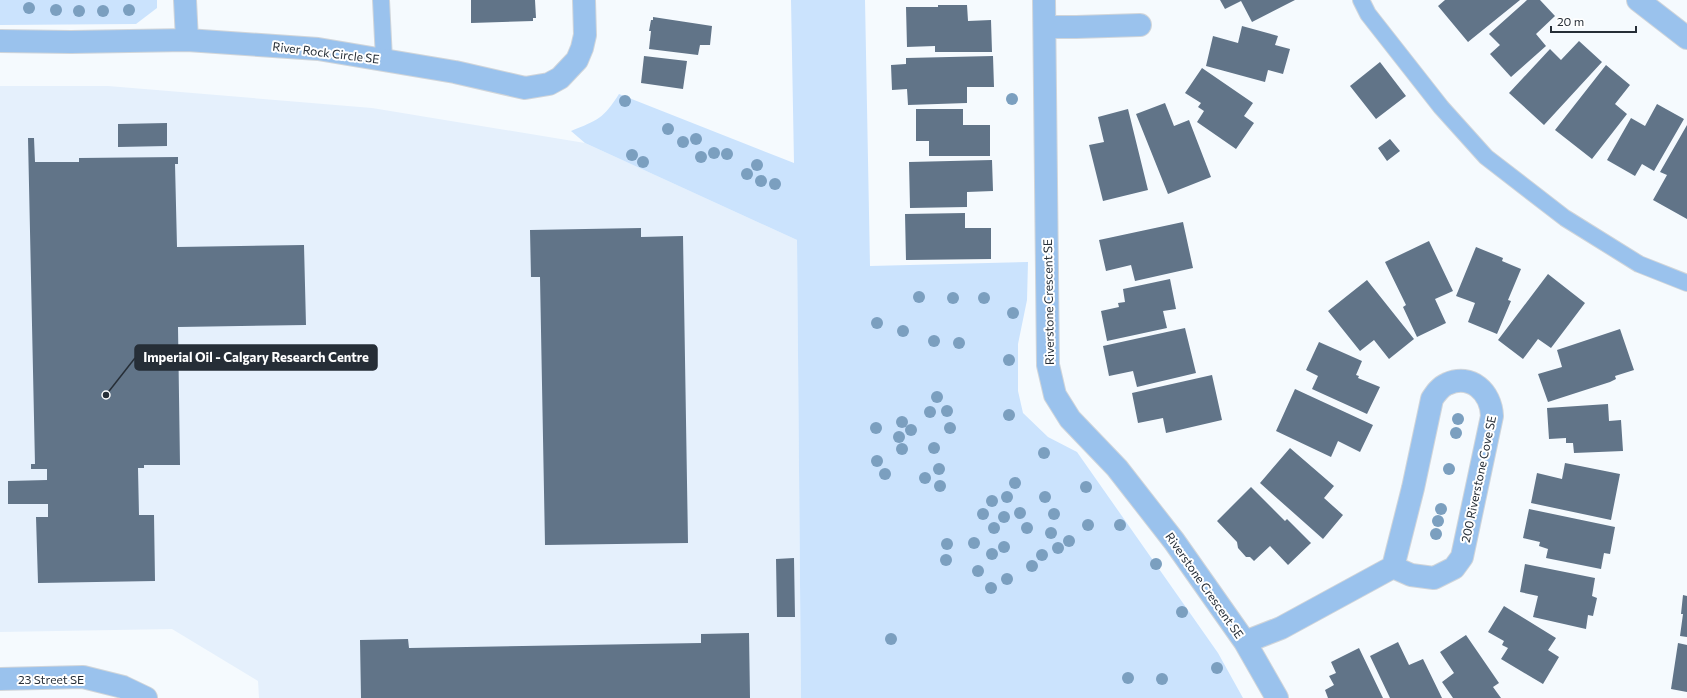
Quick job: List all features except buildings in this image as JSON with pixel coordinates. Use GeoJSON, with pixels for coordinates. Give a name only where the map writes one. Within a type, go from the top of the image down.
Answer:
{"type":"FeatureCollection","features":[{"type":"Feature","properties":{"kind":"street"},"geometry":{"type":"LineString","coordinates":[[185,0],[187,40]]}},
{"type":"Feature","properties":{"kind":"street","name":"River Rock Circle SE"},"geometry":{"type":"LineString","coordinates":[[0,41],[71,42],[187,40],[318,49],[455,72],[525,88],[549,84],[569,70],[577,60],[585,35],[584,0]]}},
{"type":"Feature","properties":{"kind":"street","name":"Riverstone Crescent SE"},"geometry":{"type":"LineString","coordinates":[[1044,0],[1048,366],[1056,395],[1070,419],[1117,468],[1174,541],[1246,642],[1277,698]]}},
{"type":"Feature","properties":{"kind":"street"},"geometry":{"type":"LineString","coordinates":[[1638,0],[1687,38]]}},
{"type":"Feature","properties":{"kind":"street"},"geometry":{"type":"LineString","coordinates":[[1045,27],[1140,25]]}},
{"type":"Feature","properties":{"kind":"street","name":"200 Riverstone Cove SE"},"geometry":{"type":"LineString","coordinates":[[1458,381],[1469,382],[1484,391],[1489,398],[1492,407],[1492,416],[1462,557],[1454,568],[1434,578],[1411,575],[1393,567],[1413,488],[1432,399],[1438,390],[1447,384],[1458,381]]}},
{"type":"Feature","properties":{"kind":"street"},"geometry":{"type":"LineString","coordinates":[[1246,642],[1281,628],[1393,567]]}},
{"type":"Feature","properties":{"kind":"street","name":"23 Street SE"},"geometry":{"type":"LineString","coordinates":[[0,679],[83,678],[123,687],[146,698]]}},
{"type":"Feature","properties":{"kind":"lane"},"geometry":{"type":"LineString","coordinates":[[381,0],[384,59]]}},
{"type":"Feature","properties":{"kind":"lane"},"geometry":{"type":"LineString","coordinates":[[1361,0],[1368,14],[1441,107],[1486,157],[1565,218],[1639,264],[1687,283]]}},
{"type":"Feature","properties":{"kind":"shaded area"},"geometry":{"type":"Polygon","coordinates":[[[0,0],[157,0],[157,8],[136,24],[0,25],[0,0]]]}},
{"type":"Feature","properties":{"kind":"shaded area"},"geometry":{"type":"Polygon","coordinates":[[[791,0],[865,0],[870,266],[1028,262],[1027,300],[1018,344],[1018,391],[1023,413],[1048,437],[1077,452],[1218,653],[1243,698],[801,698],[797,240],[585,143],[571,131],[599,118],[609,109],[619,94],[794,163],[791,0]]]}},
{"type":"Feature","properties":{"kind":"shaded area"},"geometry":{"type":"Polygon","coordinates":[[[0,86],[108,86],[372,108],[585,143],[797,240],[801,698],[259,698],[258,681],[172,629],[0,632],[0,86]]]}},
{"type":"Feature","properties":{"kind":"place","name":"Imperial Oil - Calgary Research Centre"},"geometry":{"type":"Point","coordinates":[106,395]}}]}
